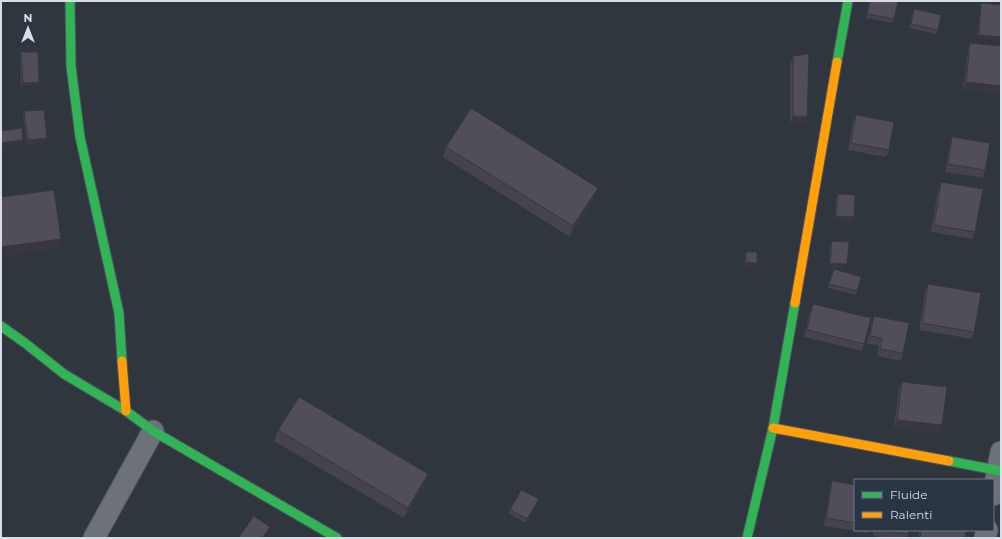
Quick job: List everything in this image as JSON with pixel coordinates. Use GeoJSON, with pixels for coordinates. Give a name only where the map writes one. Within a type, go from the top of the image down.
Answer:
{"type":"FeatureCollection","features":[{"type":"Feature","properties":{"kind":"street"},"geometry":{"type":"LineString","coordinates":[[70,1],[71,66],[80,137],[119,312],[126,411]]}},
{"type":"Feature","properties":{"kind":"street"},"geometry":{"type":"LineString","coordinates":[[747,538],[773,428],[848,1]]}},
{"type":"Feature","properties":{"kind":"street"},"geometry":{"type":"LineString","coordinates":[[1,326],[64,374],[126,411],[154,431],[337,538]]}},
{"type":"Feature","properties":{"kind":"street"},"geometry":{"type":"LineString","coordinates":[[773,428],[1000,465],[994,491]]}},
{"type":"Feature","properties":{"kind":"street"},"geometry":{"type":"LineString","coordinates":[[94,538],[154,431]]}},
{"type":"Feature","properties":{"kind":"building"},"geometry":{"type":"Polygon","coordinates":[[[870,1],[898,1],[894,19],[867,14],[870,1]]]}},
{"type":"Feature","properties":{"kind":"building"},"geometry":{"type":"Polygon","coordinates":[[[981,3],[1001,5],[1001,37],[979,35],[981,3]]]}},
{"type":"Feature","properties":{"kind":"building"},"geometry":{"type":"Polygon","coordinates":[[[914,9],[941,15],[938,30],[911,24],[914,9]]]}},
{"type":"Feature","properties":{"kind":"building"},"geometry":{"type":"Polygon","coordinates":[[[970,43],[1001,46],[1001,86],[966,82],[970,43]]]}},
{"type":"Feature","properties":{"kind":"building"},"geometry":{"type":"Polygon","coordinates":[[[21,52],[38,52],[39,82],[23,83],[21,52]]]}},
{"type":"Feature","properties":{"kind":"building"},"geometry":{"type":"Polygon","coordinates":[[[809,54],[807,117],[793,116],[793,56],[809,54]]]}},
{"type":"Feature","properties":{"kind":"building"},"geometry":{"type":"Polygon","coordinates":[[[471,108],[598,188],[573,226],[446,147],[471,108]]]}},
{"type":"Feature","properties":{"kind":"building"},"geometry":{"type":"Polygon","coordinates":[[[44,110],[47,138],[28,140],[24,111],[44,110]]]}},
{"type":"Feature","properties":{"kind":"building"},"geometry":{"type":"Polygon","coordinates":[[[856,115],[894,122],[889,150],[851,143],[856,115]]]}},
{"type":"Feature","properties":{"kind":"building"},"geometry":{"type":"Polygon","coordinates":[[[22,128],[23,140],[1,143],[1,131],[22,128]]]}},
{"type":"Feature","properties":{"kind":"building"},"geometry":{"type":"Polygon","coordinates":[[[952,137],[990,143],[985,170],[948,164],[952,137]]]}},
{"type":"Feature","properties":{"kind":"building"},"geometry":{"type":"Polygon","coordinates":[[[941,182],[983,189],[975,232],[934,225],[941,182]]]}},
{"type":"Feature","properties":{"kind":"building"},"geometry":{"type":"Polygon","coordinates":[[[54,190],[61,239],[1,247],[1,197],[54,190]]]}},
{"type":"Feature","properties":{"kind":"building"},"geometry":{"type":"Polygon","coordinates":[[[838,194],[855,195],[854,217],[836,216],[838,194]]]}},
{"type":"Feature","properties":{"kind":"building"},"geometry":{"type":"Polygon","coordinates":[[[832,241],[849,242],[847,264],[830,263],[832,241]]]}},
{"type":"Feature","properties":{"kind":"building"},"geometry":{"type":"Polygon","coordinates":[[[746,252],[757,252],[757,263],[746,262],[746,252]]]}},
{"type":"Feature","properties":{"kind":"building"},"geometry":{"type":"Polygon","coordinates":[[[834,269],[861,277],[857,291],[829,284],[834,269]]]}},
{"type":"Feature","properties":{"kind":"building"},"geometry":{"type":"Polygon","coordinates":[[[928,284],[981,293],[974,332],[922,323],[928,284]]]}},
{"type":"Feature","properties":{"kind":"building"},"geometry":{"type":"Polygon","coordinates":[[[813,304],[871,318],[864,344],[807,330],[813,304]]]}},
{"type":"Feature","properties":{"kind":"building"},"geometry":{"type":"Polygon","coordinates":[[[874,316],[909,323],[903,353],[880,349],[882,338],[870,336],[874,316]]]}},
{"type":"Feature","properties":{"kind":"building"},"geometry":{"type":"Polygon","coordinates":[[[902,382],[947,387],[942,425],[897,420],[902,382]]]}},
{"type":"Feature","properties":{"kind":"building"},"geometry":{"type":"Polygon","coordinates":[[[299,397],[428,474],[408,508],[278,430],[299,397]]]}},
{"type":"Feature","properties":{"kind":"building"},"geometry":{"type":"Polygon","coordinates":[[[832,481],[854,485],[854,523],[826,518],[832,481]]]}},
{"type":"Feature","properties":{"kind":"building"},"geometry":{"type":"Polygon","coordinates":[[[521,490],[539,499],[527,519],[510,510],[521,490]]]}},
{"type":"Feature","properties":{"kind":"building"},"geometry":{"type":"Polygon","coordinates":[[[254,516],[270,527],[262,538],[240,538],[239,537],[254,516]]]}},
{"type":"Feature","properties":{"kind":"building"},"geometry":{"type":"Polygon","coordinates":[[[891,531],[909,531],[908,534],[891,531]]]}},
{"type":"Feature","properties":{"kind":"building"},"geometry":{"type":"Polygon","coordinates":[[[921,531],[966,531],[965,538],[920,538],[921,531]]]}},
{"type":"Feature","properties":{"kind":"traffic: fast"},"geometry":{"type":"LineString","coordinates":[[70,1],[71,66],[80,137],[119,313],[122,361]]}},
{"type":"Feature","properties":{"kind":"traffic: fast"},"geometry":{"type":"LineString","coordinates":[[837,62],[848,1]]}},
{"type":"Feature","properties":{"kind":"traffic: fast"},"geometry":{"type":"LineString","coordinates":[[747,538],[773,428],[795,303]]}},
{"type":"Feature","properties":{"kind":"traffic: fast"},"geometry":{"type":"LineString","coordinates":[[1,326],[64,374],[126,411],[153,431],[337,538]]}},
{"type":"Feature","properties":{"kind":"traffic: fast"},"geometry":{"type":"LineString","coordinates":[[949,461],[1001,471]]}},
{"type":"Feature","properties":{"kind":"traffic: slow"},"geometry":{"type":"LineString","coordinates":[[795,303],[837,62]]}},
{"type":"Feature","properties":{"kind":"traffic: slow"},"geometry":{"type":"LineString","coordinates":[[122,361],[126,411]]}},
{"type":"Feature","properties":{"kind":"traffic: slow"},"geometry":{"type":"LineString","coordinates":[[773,428],[949,461]]}}]}
